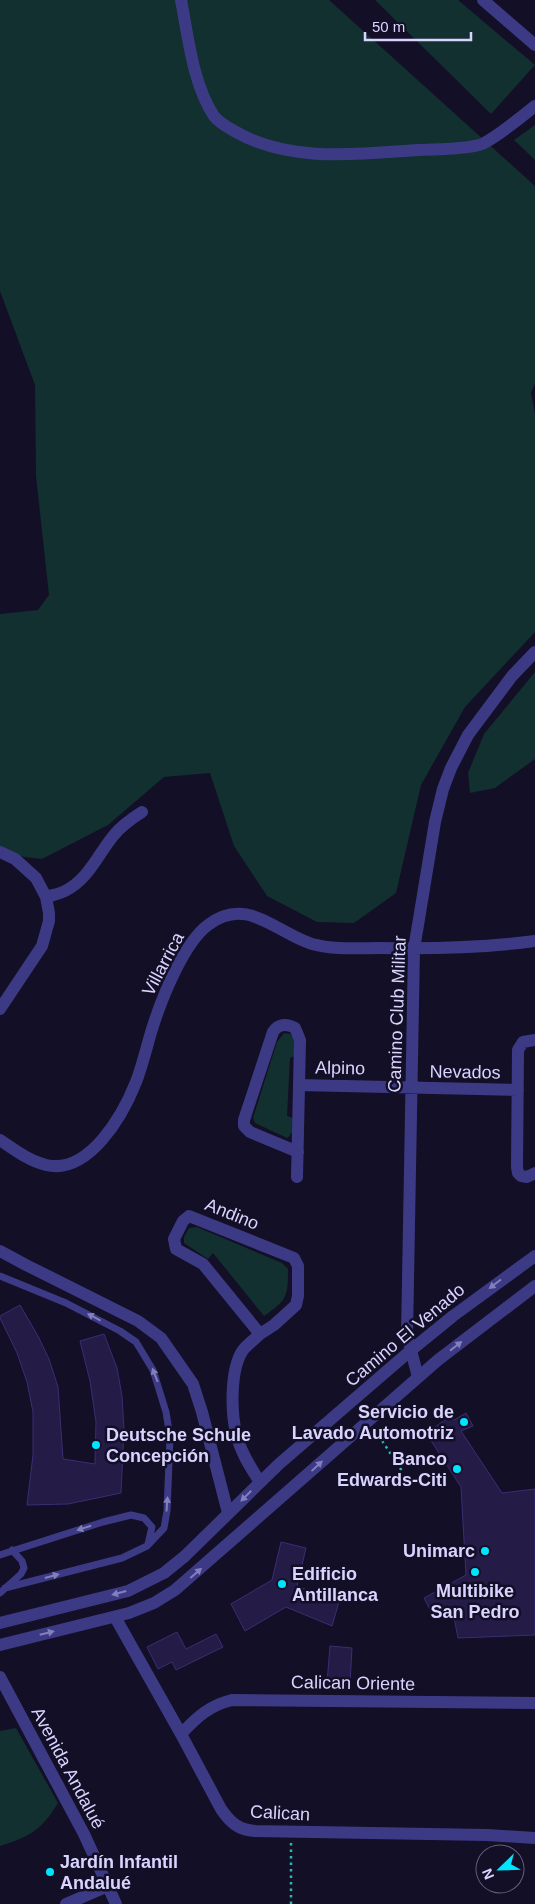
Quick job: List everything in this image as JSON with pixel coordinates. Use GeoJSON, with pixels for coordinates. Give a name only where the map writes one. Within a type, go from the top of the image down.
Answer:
{"type":"FeatureCollection","features":[{"type":"Feature","properties":{"kind":"street"},"geometry":{"type":"LineString","coordinates":[[181,0],[196,72],[204,97],[215,118],[233,131],[266,146],[298,153],[386,153],[455,148],[480,144],[535,106]]}},
{"type":"Feature","properties":{"kind":"street"},"geometry":{"type":"LineString","coordinates":[[484,0],[535,45]]}},
{"type":"Feature","properties":{"kind":"street","name":"Camino Club Militar"},"geometry":{"type":"LineString","coordinates":[[418,1377],[407,1335],[414,949],[435,822],[443,789],[451,768],[468,735],[490,703],[535,652]]}},
{"type":"Feature","properties":{"kind":"street"},"geometry":{"type":"LineString","coordinates":[[46,897],[65,891],[76,883],[91,868],[123,825],[142,812]]}},
{"type":"Feature","properties":{"kind":"street"},"geometry":{"type":"LineString","coordinates":[[0,852],[15,859],[29,871],[44,891],[49,921],[42,946],[0,1009]]}},
{"type":"Feature","properties":{"kind":"street","name":"Villarrica"},"geometry":{"type":"LineString","coordinates":[[0,1140],[26,1158],[54,1166],[69,1165],[78,1161],[92,1150],[114,1123],[131,1094],[141,1069],[155,1020],[175,972],[196,937],[209,924],[217,920],[240,914],[254,915],[298,938],[326,946],[414,949],[477,948],[535,941]]}},
{"type":"Feature","properties":{"kind":"street"},"geometry":{"type":"LineString","coordinates":[[297,1177],[298,1152],[299,1085],[299,1036],[294,1028],[286,1024],[281,1025],[272,1032],[244,1120],[244,1126],[250,1132],[298,1152]]}},
{"type":"Feature","properties":{"kind":"street","name":"Nevados"},"geometry":{"type":"LineString","coordinates":[[535,1040],[525,1041],[519,1047],[518,1090],[518,1173],[524,1177],[535,1173]]}},
{"type":"Feature","properties":{"kind":"street","name":"Alpino"},"geometry":{"type":"LineString","coordinates":[[299,1085],[411,1088]]}},
{"type":"Feature","properties":{"kind":"street","name":"Nevados"},"geometry":{"type":"LineString","coordinates":[[411,1088],[518,1090]]}},
{"type":"Feature","properties":{"kind":"street","name":"Andino"},"geometry":{"type":"LineString","coordinates":[[260,1334],[203,1264],[176,1249],[174,1240],[183,1221],[187,1217],[192,1216],[296,1259],[298,1266],[298,1296],[296,1305],[274,1325],[260,1334],[244,1350],[236,1366],[233,1399],[236,1433],[248,1465],[260,1482]]}},
{"type":"Feature","properties":{"kind":"street"},"geometry":{"type":"LineString","coordinates":[[0,1251],[138,1321],[161,1338],[192,1384],[202,1412],[228,1513]]}},
{"type":"Feature","properties":{"kind":"street","name":"Camino El Venado"},"geometry":{"type":"LineString","coordinates":[[0,1623],[141,1586],[175,1565],[260,1482],[410,1351],[453,1316],[535,1256]]}},
{"type":"Feature","properties":{"kind":"street"},"geometry":{"type":"LineString","coordinates":[[0,1645],[115,1617],[143,1608],[175,1590],[418,1377],[535,1286]]}},
{"type":"Feature","properties":{"kind":"street","name":"Calican"},"geometry":{"type":"LineString","coordinates":[[115,1617],[216,1799],[233,1824],[247,1830],[486,1835],[535,1838]]}},
{"type":"Feature","properties":{"kind":"street","name":"Avenida Andalué"},"geometry":{"type":"LineString","coordinates":[[1,1683],[52,1772],[116,1904]]}},
{"type":"Feature","properties":{"kind":"street","name":"Calican Oriente"},"geometry":{"type":"LineString","coordinates":[[181,1734],[201,1713],[232,1700],[535,1703]]}},
{"type":"Feature","properties":{"kind":"street"},"geometry":{"type":"LineString","coordinates":[[66,1904],[108,1886]]}},
{"type":"Feature","properties":{"kind":"lane"},"geometry":{"type":"LineString","coordinates":[[0,1276],[66,1303],[120,1331],[136,1342],[149,1363],[161,1392],[170,1437],[167,1511],[164,1528],[148,1546],[122,1558],[2,1590]]}},
{"type":"Feature","properties":{"kind":"lane"},"geometry":{"type":"LineString","coordinates":[[0,1555],[131,1515],[144,1518],[152,1528],[148,1546]]}},
{"type":"Feature","properties":{"kind":"lane"},"geometry":{"type":"LineString","coordinates":[[2,1590],[21,1574],[24,1568],[22,1561],[12,1550]]}},
{"type":"Feature","properties":{"kind":"path"},"geometry":{"type":"LineString","coordinates":[[369,1421],[402,1471]]}},
{"type":"Feature","properties":{"kind":"path"},"geometry":{"type":"LineString","coordinates":[[394,1460],[403,1456]]}},
{"type":"Feature","properties":{"kind":"path"},"geometry":{"type":"LineString","coordinates":[[291,1832],[291,1904]]}},
{"type":"Feature","properties":{"kind":"green space"},"geometry":{"type":"Polygon","coordinates":[[[0,0],[329,0],[535,186],[535,383],[531,393],[535,414],[535,632],[465,707],[421,785],[396,893],[354,923],[317,922],[267,896],[234,846],[210,773],[164,777],[108,825],[42,859],[0,854],[0,614],[38,610],[49,595],[36,476],[35,385],[0,291],[0,0]]]}},
{"type":"Feature","properties":{"kind":"green space"},"geometry":{"type":"Polygon","coordinates":[[[375,0],[458,0],[535,65],[491,114],[375,0]]]}},
{"type":"Feature","properties":{"kind":"green space"},"geometry":{"type":"Polygon","coordinates":[[[535,125],[535,160],[514,140],[535,125]]]}},
{"type":"Feature","properties":{"kind":"green space"},"geometry":{"type":"Polygon","coordinates":[[[535,672],[535,759],[495,788],[470,793],[468,773],[484,734],[535,672]]]}},
{"type":"Feature","properties":{"kind":"green space"},"geometry":{"type":"Polygon","coordinates":[[[284,1033],[290,1034],[294,1039],[295,1056],[290,1058],[287,1116],[294,1118],[292,1132],[287,1138],[255,1123],[253,1118],[277,1042],[284,1033]]]}},
{"type":"Feature","properties":{"kind":"green space"},"geometry":{"type":"Polygon","coordinates":[[[197,1227],[282,1263],[288,1269],[286,1292],[282,1301],[264,1316],[213,1253],[208,1259],[184,1243],[184,1237],[189,1228],[197,1227]]]}},
{"type":"Feature","properties":{"kind":"green space"},"geometry":{"type":"Polygon","coordinates":[[[16,1728],[58,1803],[46,1820],[34,1831],[27,1836],[0,1846],[0,1731],[16,1728]]]}},
{"type":"Feature","properties":{"kind":"building"},"geometry":{"type":"Polygon","coordinates":[[[20,1305],[49,1359],[58,1387],[63,1459],[95,1464],[96,1422],[90,1381],[80,1341],[104,1334],[117,1368],[122,1396],[124,1430],[121,1493],[68,1504],[27,1505],[33,1455],[33,1412],[27,1382],[17,1353],[0,1318],[0,1316],[20,1305]]]}},
{"type":"Feature","properties":{"kind":"building"},"geometry":{"type":"Polygon","coordinates":[[[466,1413],[473,1426],[461,1431],[502,1493],[535,1489],[535,1635],[458,1638],[454,1617],[433,1615],[424,1598],[466,1575],[461,1487],[426,1433],[451,1416],[454,1420],[466,1413]]]}},
{"type":"Feature","properties":{"kind":"building","name":"Edificio Antillanca"},"geometry":{"type":"Polygon","coordinates":[[[281,1542],[306,1548],[297,1586],[339,1602],[332,1626],[286,1607],[245,1631],[231,1604],[272,1580],[281,1542]]]}},
{"type":"Feature","properties":{"kind":"building"},"geometry":{"type":"Polygon","coordinates":[[[177,1632],[186,1649],[216,1634],[223,1647],[176,1670],[172,1662],[158,1669],[147,1647],[177,1632]]]}},
{"type":"Feature","properties":{"kind":"building"},"geometry":{"type":"Polygon","coordinates":[[[330,1646],[352,1648],[350,1684],[327,1683],[330,1646]]]}},
{"type":"Feature","properties":{"kind":"place","name":"Servicio de Lavado Automotriz"},"geometry":{"type":"Point","coordinates":[464,1422]}},
{"type":"Feature","properties":{"kind":"place","name":"Deutsche Schule Concepción"},"geometry":{"type":"Point","coordinates":[96,1445]}},
{"type":"Feature","properties":{"kind":"place","name":"Banco Edwards-Citi"},"geometry":{"type":"Point","coordinates":[457,1469]}},
{"type":"Feature","properties":{"kind":"place","name":"Unimarc"},"geometry":{"type":"Point","coordinates":[485,1551]}},
{"type":"Feature","properties":{"kind":"place","name":"Multibike San Pedro"},"geometry":{"type":"Point","coordinates":[475,1572]}},
{"type":"Feature","properties":{"kind":"place","name":"Edificio Antillanca"},"geometry":{"type":"Point","coordinates":[282,1584]}},
{"type":"Feature","properties":{"kind":"place","name":"Jardín Infantil Andalué"},"geometry":{"type":"Point","coordinates":[50,1872]}}]}
